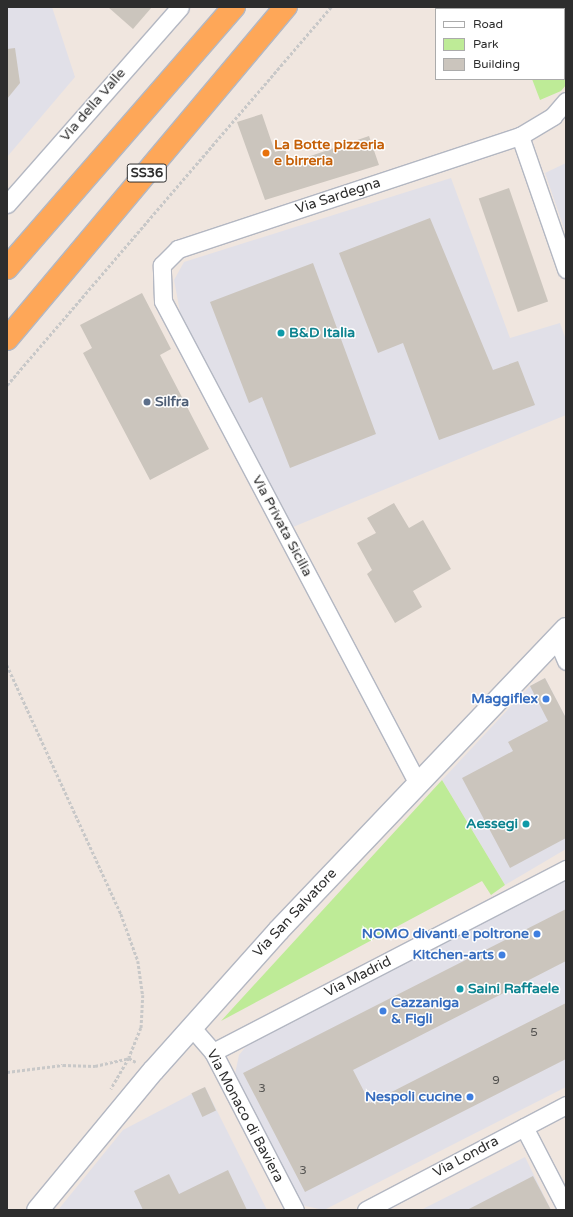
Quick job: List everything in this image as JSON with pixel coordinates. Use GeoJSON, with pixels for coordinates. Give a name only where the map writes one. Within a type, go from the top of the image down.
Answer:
{"type":"FeatureCollection","features":[{"type":"Feature","properties":{"kind":"highway","name":"SS36"},"geometry":{"type":"LineString","coordinates":[[7,268],[234,7]]}},
{"type":"Feature","properties":{"kind":"highway","name":"SS36"},"geometry":{"type":"LineString","coordinates":[[7,339],[286,7]]}},
{"type":"Feature","properties":{"kind":"street","name":"Via della Valle"},"geometry":{"type":"LineString","coordinates":[[7,204],[180,7]]}},
{"type":"Feature","properties":{"kind":"street","name":"Via Sardegna"},"geometry":{"type":"LineString","coordinates":[[162,265],[178,249],[520,136],[553,116],[566,101]]}},
{"type":"Feature","properties":{"kind":"street"},"geometry":{"type":"LineString","coordinates":[[520,136],[566,269]]}},
{"type":"Feature","properties":{"kind":"street","name":"Via Privata Sicilia"},"geometry":{"type":"LineString","coordinates":[[162,265],[163,301],[417,782]]}},
{"type":"Feature","properties":{"kind":"street"},"geometry":{"type":"LineString","coordinates":[[561,632],[566,661]]}},
{"type":"Feature","properties":{"kind":"street","name":"Via San Salvatore"},"geometry":{"type":"LineString","coordinates":[[37,1210],[153,1070],[193,1029],[278,930],[561,632]]}},
{"type":"Feature","properties":{"kind":"street","name":"Via Madrid"},"geometry":{"type":"LineString","coordinates":[[213,1052],[566,869]]}},
{"type":"Feature","properties":{"kind":"street","name":"Via Monaco di Baviera"},"geometry":{"type":"LineString","coordinates":[[193,1029],[213,1052],[294,1208]]}},
{"type":"Feature","properties":{"kind":"street","name":"Via Londra"},"geometry":{"type":"LineString","coordinates":[[366,1210],[566,1105]]}},
{"type":"Feature","properties":{"kind":"street"},"geometry":{"type":"LineString","coordinates":[[524,1127],[566,1208]]}},
{"type":"Feature","properties":{"kind":"path"},"geometry":{"type":"LineString","coordinates":[[7,386],[331,7]]}},
{"type":"Feature","properties":{"kind":"path"},"geometry":{"type":"LineString","coordinates":[[7,665],[121,914],[138,961],[143,1014],[129,1058],[95,1066],[63,1065],[7,1072]]}},
{"type":"Feature","properties":{"kind":"shaded area"},"geometry":{"type":"Polygon","coordinates":[[[7,7],[52,7],[75,77],[7,157],[7,7]]]}},
{"type":"Feature","properties":{"kind":"shaded area"},"geometry":{"type":"Polygon","coordinates":[[[566,163],[566,234],[545,173],[566,163]]]}},
{"type":"Feature","properties":{"kind":"shaded area"},"geometry":{"type":"Polygon","coordinates":[[[451,178],[510,338],[560,323],[566,340],[566,415],[293,527],[181,317],[174,280],[184,262],[451,178]]]}},
{"type":"Feature","properties":{"kind":"shaded area"},"geometry":{"type":"Polygon","coordinates":[[[545,678],[566,718],[566,849],[505,885],[442,780],[530,686],[545,678]]]}},
{"type":"Feature","properties":{"kind":"shaded area"},"geometry":{"type":"Polygon","coordinates":[[[566,880],[566,1087],[324,1210],[305,1206],[296,1200],[235,1074],[239,1055],[249,1043],[566,880]]]}},
{"type":"Feature","properties":{"kind":"shaded area"},"geometry":{"type":"Polygon","coordinates":[[[205,1087],[267,1210],[58,1210],[123,1130],[205,1087]]]}},
{"type":"Feature","properties":{"kind":"shaded area"},"geometry":{"type":"Polygon","coordinates":[[[525,1157],[551,1210],[421,1210],[525,1157]]]}},
{"type":"Feature","properties":{"kind":"green space"},"geometry":{"type":"Polygon","coordinates":[[[504,7],[566,7],[566,85],[561,91],[540,100],[532,80],[565,80],[565,8],[504,7]]]}},
{"type":"Feature","properties":{"kind":"green space"},"geometry":{"type":"Polygon","coordinates":[[[442,780],[505,885],[491,895],[482,881],[221,1021],[442,780]]]}},
{"type":"Feature","properties":{"kind":"building"},"geometry":{"type":"Polygon","coordinates":[[[108,7],[152,7],[133,29],[108,7]]]}},
{"type":"Feature","properties":{"kind":"building"},"geometry":{"type":"Polygon","coordinates":[[[15,48],[20,83],[7,99],[7,49],[15,48]]]}},
{"type":"Feature","properties":{"kind":"building"},"geometry":{"type":"Polygon","coordinates":[[[262,114],[275,152],[285,149],[290,163],[369,136],[379,165],[265,200],[237,122],[262,114]]]}},
{"type":"Feature","properties":{"kind":"building"},"geometry":{"type":"Polygon","coordinates":[[[509,188],[548,301],[518,312],[479,198],[509,188]]]}},
{"type":"Feature","properties":{"kind":"building"},"geometry":{"type":"Polygon","coordinates":[[[430,218],[493,370],[518,361],[535,405],[439,440],[403,343],[378,353],[339,253],[430,218]]]}},
{"type":"Feature","properties":{"kind":"building","name":"B&D Italia"},"geometry":{"type":"Polygon","coordinates":[[[313,263],[376,434],[290,468],[262,397],[249,403],[210,302],[313,263]]]}},
{"type":"Feature","properties":{"kind":"building","name":"Silfra"},"geometry":{"type":"Polygon","coordinates":[[[142,293],[171,349],[160,355],[209,449],[150,480],[83,353],[92,348],[80,325],[142,293]]]}},
{"type":"Feature","properties":{"kind":"building"},"geometry":{"type":"Polygon","coordinates":[[[394,503],[409,528],[423,520],[451,569],[413,591],[422,607],[395,623],[367,574],[372,570],[357,543],[376,533],[367,518],[394,503]]]}},
{"type":"Feature","properties":{"kind":"building"},"geometry":{"type":"Polygon","coordinates":[[[545,678],[566,718],[566,838],[510,868],[462,778],[513,751],[508,742],[548,721],[530,686],[545,678]]]}},
{"type":"Feature","properties":{"kind":"building"},"geometry":{"type":"Polygon","coordinates":[[[566,909],[566,961],[353,1070],[370,1103],[566,1003],[566,1059],[305,1192],[243,1073],[566,909]]]}},
{"type":"Feature","properties":{"kind":"building"},"geometry":{"type":"Polygon","coordinates":[[[205,1087],[216,1111],[202,1117],[191,1093],[205,1087]]]}},
{"type":"Feature","properties":{"kind":"building"},"geometry":{"type":"Polygon","coordinates":[[[228,1170],[247,1210],[143,1210],[134,1191],[169,1174],[179,1194],[228,1170]]]}},
{"type":"Feature","properties":{"kind":"building"},"geometry":{"type":"Polygon","coordinates":[[[533,1176],[551,1210],[467,1210],[533,1176]]]}},
{"type":"Feature","properties":{"kind":"place","name":"La Botte pizzeria e birreria"},"geometry":{"type":"Point","coordinates":[266,153]}},
{"type":"Feature","properties":{"kind":"place","name":"B&D Italia"},"geometry":{"type":"Point","coordinates":[281,333]}},
{"type":"Feature","properties":{"kind":"place","name":"Silfra"},"geometry":{"type":"Point","coordinates":[147,402]}},
{"type":"Feature","properties":{"kind":"place","name":"Maggiflex"},"geometry":{"type":"Point","coordinates":[546,699]}},
{"type":"Feature","properties":{"kind":"place","name":"Aessegi"},"geometry":{"type":"Point","coordinates":[526,824]}},
{"type":"Feature","properties":{"kind":"place","name":"NOMO divanti e poltrone"},"geometry":{"type":"Point","coordinates":[537,934]}},
{"type":"Feature","properties":{"kind":"place","name":"Kitchen-arts"},"geometry":{"type":"Point","coordinates":[502,955]}},
{"type":"Feature","properties":{"kind":"place","name":"Saini Raffaele"},"geometry":{"type":"Point","coordinates":[460,989]}},
{"type":"Feature","properties":{"kind":"place","name":"Cazzaniga & Figli"},"geometry":{"type":"Point","coordinates":[383,1011]}},
{"type":"Feature","properties":{"kind":"place","name":"Nespoli cucine"},"geometry":{"type":"Point","coordinates":[470,1097]}}]}
